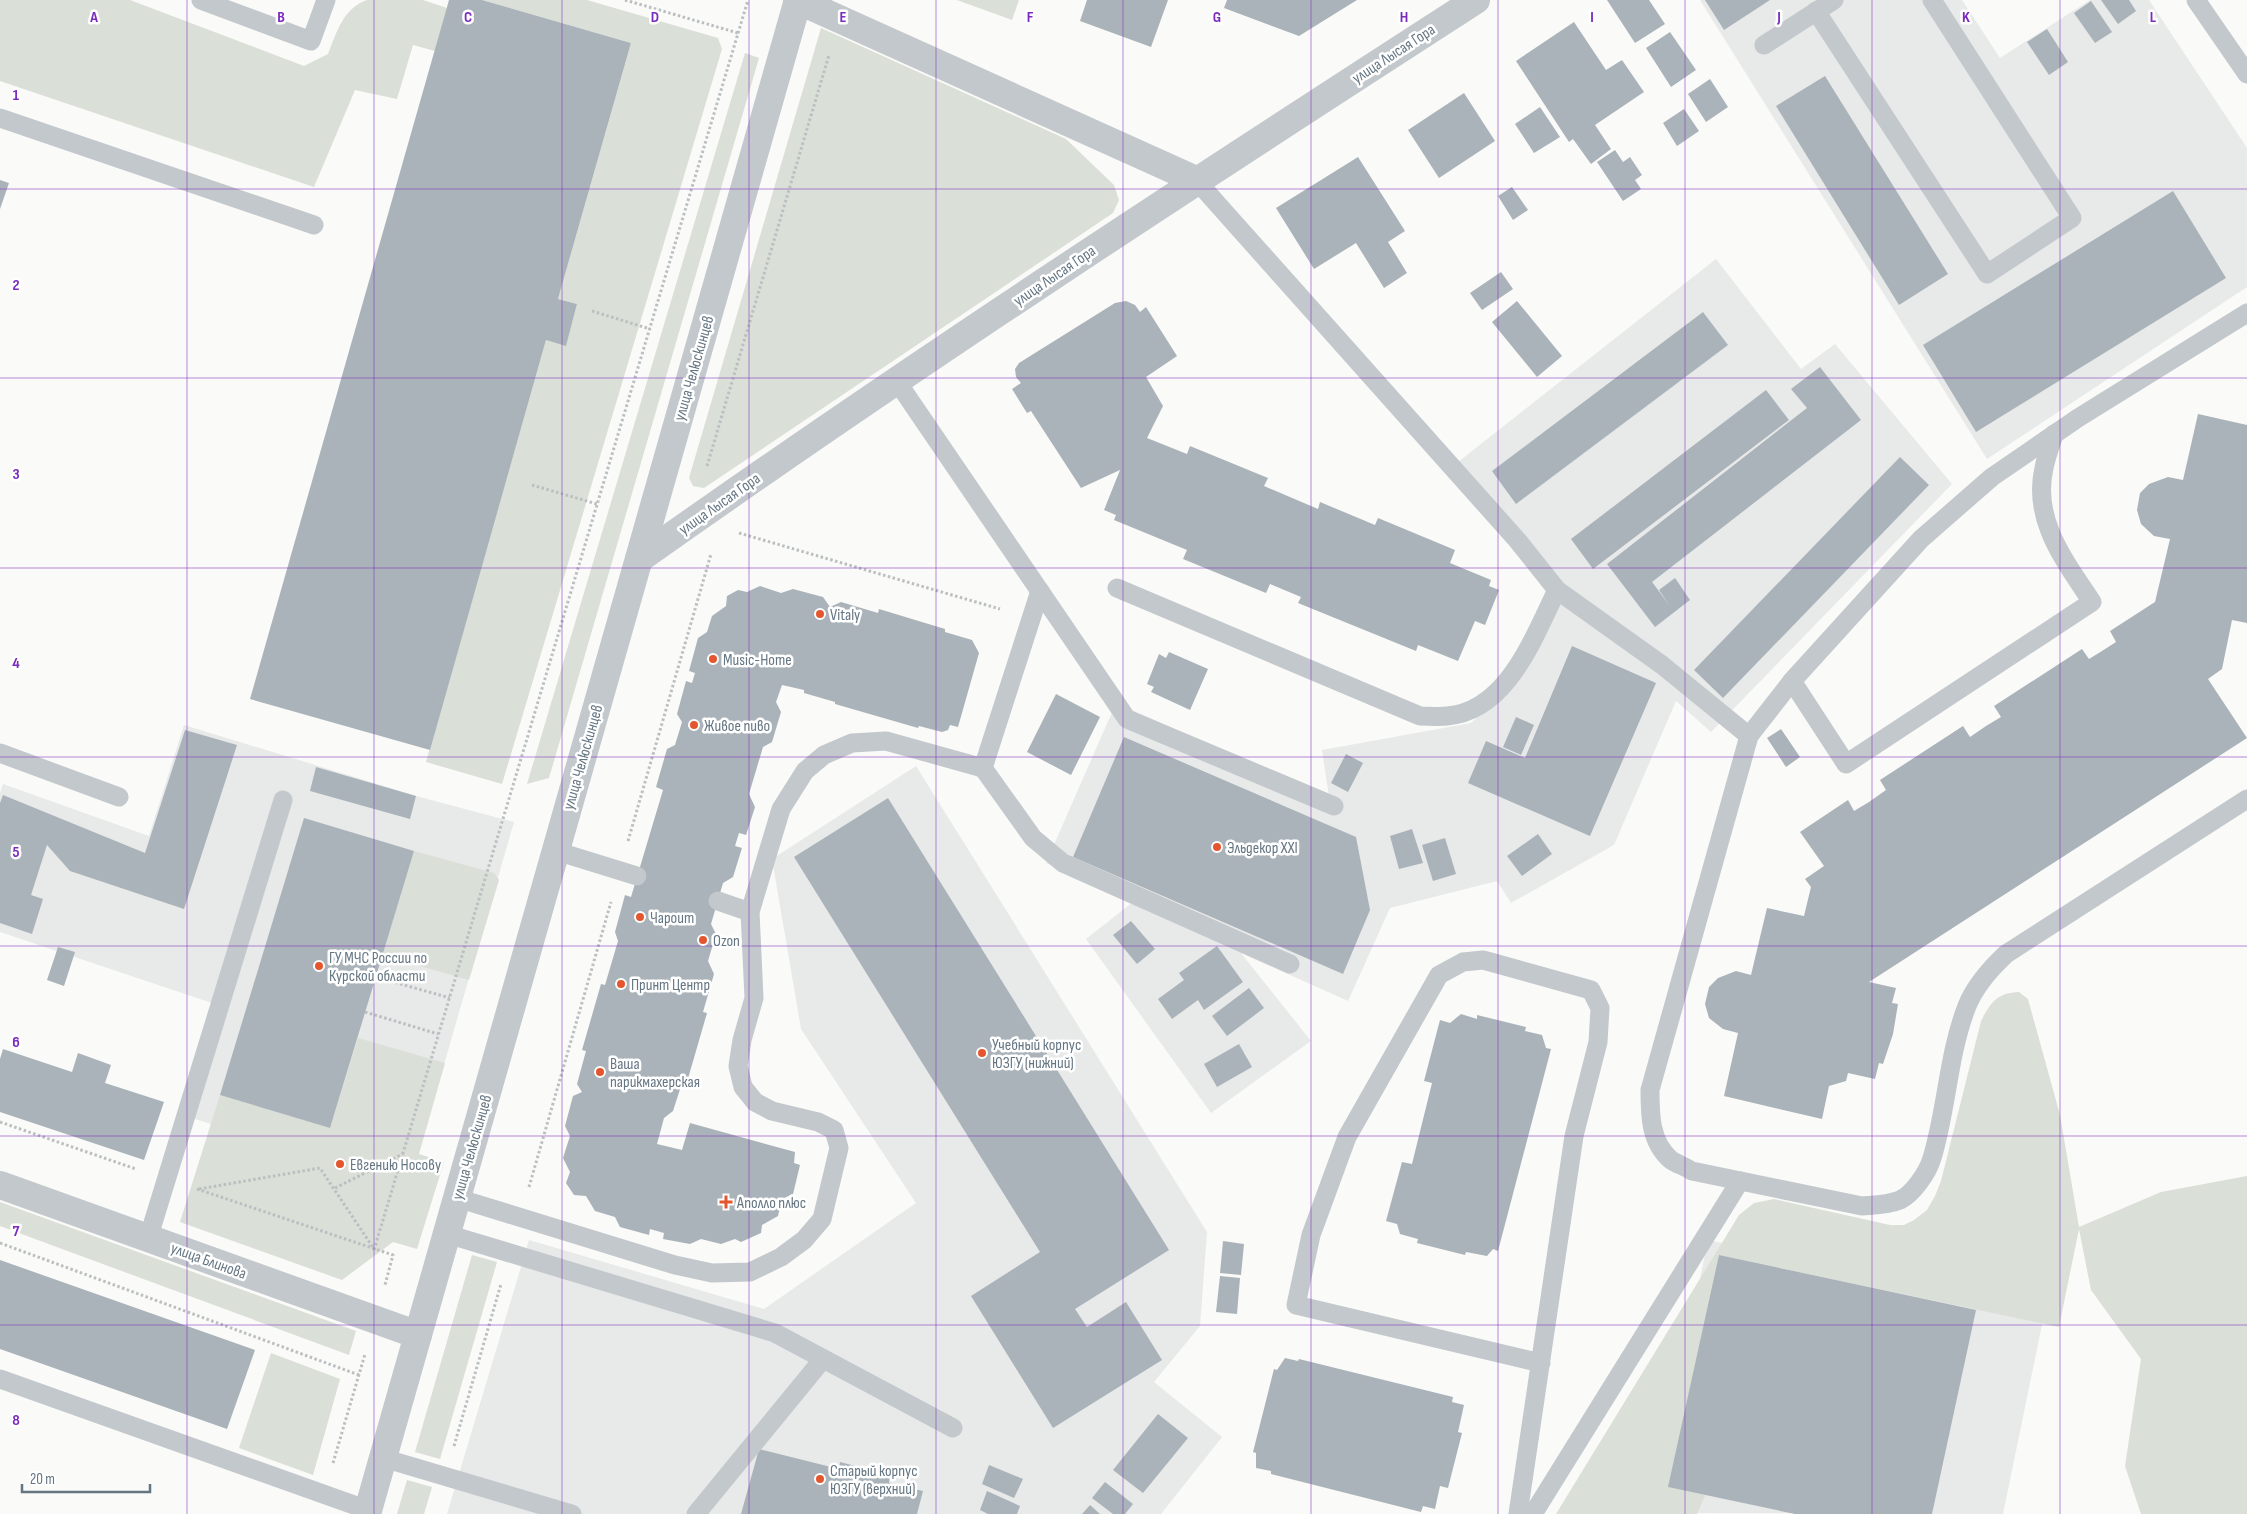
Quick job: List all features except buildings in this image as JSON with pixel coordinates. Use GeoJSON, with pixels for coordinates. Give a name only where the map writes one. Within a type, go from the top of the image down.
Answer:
{"type":"FeatureCollection","features":[{"type":"Feature","properties":{"kind":"street"},"geometry":{"type":"LineString","coordinates":[[797,0],[1196,180]]}},
{"type":"Feature","properties":{"kind":"street","name":"улица Челюскинцев"},"geometry":{"type":"LineString","coordinates":[[368,1512],[797,0]]}},
{"type":"Feature","properties":{"kind":"street","name":"улица Лысая Гора"},"geometry":{"type":"LineString","coordinates":[[639,560],[896,380],[1196,180],[1476,0]]}},
{"type":"Feature","properties":{"kind":"street","name":"улица Блинова"},"geometry":{"type":"LineString","coordinates":[[0,1185],[418,1335]]}},
{"type":"Feature","properties":{"kind":"lane"},"geometry":{"type":"LineString","coordinates":[[201,0],[311,41],[326,0]]}},
{"type":"Feature","properties":{"kind":"lane"},"geometry":{"type":"LineString","coordinates":[[1764,45],[1834,0]]}},
{"type":"Feature","properties":{"kind":"lane"},"geometry":{"type":"LineString","coordinates":[[1816,11],[1987,274],[2072,218],[1932,0]]}},
{"type":"Feature","properties":{"kind":"lane"},"geometry":{"type":"LineString","coordinates":[[2196,0],[2247,74]]}},
{"type":"Feature","properties":{"kind":"lane"},"geometry":{"type":"LineString","coordinates":[[0,118],[314,225]]}},
{"type":"Feature","properties":{"kind":"lane"},"geometry":{"type":"LineString","coordinates":[[1196,180],[1518,542],[1557,590],[1662,665],[1749,736]]}},
{"type":"Feature","properties":{"kind":"lane"},"geometry":{"type":"LineString","coordinates":[[2247,312],[2054,434],[1992,477],[1921,539],[1792,681],[1749,736],[1650,1090],[1650,1120],[1658,1143],[1671,1160],[1692,1170],[1862,1206],[1901,1200],[1920,1181],[1931,1160],[1956,1043],[1967,1005],[1987,972],[2006,954],[2247,798]]}},
{"type":"Feature","properties":{"kind":"lane"},"geometry":{"type":"LineString","coordinates":[[896,380],[1127,719],[1334,806]]}},
{"type":"Feature","properties":{"kind":"lane"},"geometry":{"type":"LineString","coordinates":[[1792,681],[1846,764],[2092,602],[2053,542],[2043,506],[2043,469],[2054,434]]}},
{"type":"Feature","properties":{"kind":"lane"},"geometry":{"type":"LineString","coordinates":[[1117,588],[1420,716],[1449,716],[1470,710],[1495,694],[1518,669],[1557,590]]}},
{"type":"Feature","properties":{"kind":"lane"},"geometry":{"type":"LineString","coordinates":[[983,768],[1040,591]]}},
{"type":"Feature","properties":{"kind":"lane"},"geometry":{"type":"LineString","coordinates":[[456,1198],[675,1265],[712,1273],[750,1272],[781,1257],[804,1240],[822,1219],[839,1148],[834,1130],[818,1122],[772,1111],[755,1102],[743,1087],[738,1066],[742,1040],[754,998],[750,912],[781,810],[804,771],[824,755],[852,743],[886,741],[983,768],[1033,838],[1063,863],[1290,964]]}},
{"type":"Feature","properties":{"kind":"lane"},"geometry":{"type":"LineString","coordinates":[[0,753],[119,797]]}},
{"type":"Feature","properties":{"kind":"lane"},"geometry":{"type":"LineString","coordinates":[[148,1238],[283,800]]}},
{"type":"Feature","properties":{"kind":"lane"},"geometry":{"type":"LineString","coordinates":[[556,851],[628,873]]}},
{"type":"Feature","properties":{"kind":"lane"},"geometry":{"type":"LineString","coordinates":[[718,901],[750,912]]}},
{"type":"Feature","properties":{"kind":"lane"},"geometry":{"type":"LineString","coordinates":[[1518,1514],[1541,1363],[1574,1136],[1598,1042],[1600,1008],[1591,990],[1483,960],[1463,962],[1438,975],[1347,1137],[1312,1235],[1296,1305],[1541,1363]]}},
{"type":"Feature","properties":{"kind":"lane"},"geometry":{"type":"LineString","coordinates":[[1533,1514],[1740,1181]]}},
{"type":"Feature","properties":{"kind":"lane"},"geometry":{"type":"LineString","coordinates":[[447,1234],[775,1333],[953,1428]]}},
{"type":"Feature","properties":{"kind":"lane"},"geometry":{"type":"LineString","coordinates":[[696,1514],[823,1359]]}},
{"type":"Feature","properties":{"kind":"lane"},"geometry":{"type":"LineString","coordinates":[[0,1379],[368,1512]]}},
{"type":"Feature","properties":{"kind":"lane"},"geometry":{"type":"LineString","coordinates":[[383,1458],[572,1514]]}},
{"type":"Feature","properties":{"kind":"path"},"geometry":{"type":"LineString","coordinates":[[625,0],[738,33]]}},
{"type":"Feature","properties":{"kind":"path"},"geometry":{"type":"LineString","coordinates":[[198,1190],[320,1168],[335,1188],[374,1250],[748,0]]}},
{"type":"Feature","properties":{"kind":"path"},"geometry":{"type":"LineString","coordinates":[[708,561],[695,507],[840,19]]}},
{"type":"Feature","properties":{"kind":"path"},"geometry":{"type":"LineString","coordinates":[[592,311],[650,329]]}},
{"type":"Feature","properties":{"kind":"path"},"geometry":{"type":"LineString","coordinates":[[532,485],[598,504]]}},
{"type":"Feature","properties":{"kind":"path"},"geometry":{"type":"LineString","coordinates":[[731,531],[1031,618]]}},
{"type":"Feature","properties":{"kind":"path"},"geometry":{"type":"LineString","coordinates":[[521,1218],[628,873],[708,561],[714,547]]}},
{"type":"Feature","properties":{"kind":"path"},"geometry":{"type":"LineString","coordinates":[[376,976],[450,998]]}},
{"type":"Feature","properties":{"kind":"path"},"geometry":{"type":"LineString","coordinates":[[365,1012],[438,1034]]}},
{"type":"Feature","properties":{"kind":"path"},"geometry":{"type":"LineString","coordinates":[[335,1188],[403,1154]]}},
{"type":"Feature","properties":{"kind":"path"},"geometry":{"type":"LineString","coordinates":[[0,1243],[359,1375]]}},
{"type":"Feature","properties":{"kind":"path"},"geometry":{"type":"LineString","coordinates":[[445,1477],[510,1252]]}},
{"type":"Feature","properties":{"kind":"shaded area"},"geometry":{"type":"Polygon","coordinates":[[[0,0],[130,0],[304,66],[328,54],[346,15],[367,0],[423,0],[447,8],[435,51],[413,45],[397,99],[355,90],[314,187],[0,81],[0,0]]]}},
{"type":"Feature","properties":{"kind":"shaded area"},"geometry":{"type":"Polygon","coordinates":[[[482,0],[587,0],[718,38],[722,49],[502,784],[426,762],[546,340],[566,345],[577,304],[558,299],[631,43],[482,0]]]}},
{"type":"Feature","properties":{"kind":"shaded area"},"geometry":{"type":"Polygon","coordinates":[[[957,0],[1019,0],[1012,20],[957,0]]]}},
{"type":"Feature","properties":{"kind":"shaded area"},"geometry":{"type":"Polygon","coordinates":[[[1700,0],[1962,0],[2000,58],[2090,0],[2149,0],[2247,148],[2247,287],[1987,459],[1700,0]]]}},
{"type":"Feature","properties":{"kind":"shaded area"},"geometry":{"type":"Polygon","coordinates":[[[821,28],[1066,139],[1114,185],[1119,200],[1113,213],[704,488],[693,486],[689,478],[821,28]]]}},
{"type":"Feature","properties":{"kind":"shaded area"},"geometry":{"type":"Polygon","coordinates":[[[745,53],[759,58],[549,778],[527,784],[745,53]]]}},
{"type":"Feature","properties":{"kind":"shaded area"},"geometry":{"type":"Polygon","coordinates":[[[1716,259],[1801,369],[1835,344],[1952,484],[1711,732],[1676,701],[1614,845],[1511,903],[1497,881],[1390,908],[1348,1001],[1241,953],[1311,1041],[1211,1113],[1086,939],[1133,902],[1046,863],[1116,703],[1329,797],[1322,750],[1471,723],[1522,676],[1563,590],[1458,462],[1716,259]]]}},
{"type":"Feature","properties":{"kind":"shaded area"},"geometry":{"type":"Polygon","coordinates":[[[184,725],[420,797],[514,822],[409,1186],[179,1114],[212,1003],[0,932],[0,793],[3,784],[149,836],[184,725]]]}},
{"type":"Feature","properties":{"kind":"shaded area"},"geometry":{"type":"Polygon","coordinates":[[[916,766],[1207,1232],[1200,1326],[1154,1382],[1222,1437],[1161,1514],[447,1514],[529,1240],[764,1309],[916,1203],[801,1029],[772,859],[916,766]]]}},
{"type":"Feature","properties":{"kind":"shaded area"},"geometry":{"type":"Polygon","coordinates":[[[414,851],[494,873],[499,880],[469,980],[382,955],[414,851]]]}},
{"type":"Feature","properties":{"kind":"shaded area"},"geometry":{"type":"Polygon","coordinates":[[[2019,992],[2028,999],[2060,1115],[2079,1227],[2161,1192],[2247,1176],[2247,1514],[2141,1514],[2125,1466],[2141,1359],[2091,1290],[2079,1229],[2059,1327],[1719,1255],[1669,1487],[1705,1495],[1697,1514],[1556,1514],[1739,1215],[1754,1203],[1774,1199],[1890,1225],[1904,1225],[1927,1210],[1941,1181],[1981,1021],[1996,1000],[2005,994],[2019,992]]]}},
{"type":"Feature","properties":{"kind":"shaded area"},"geometry":{"type":"Polygon","coordinates":[[[358,1038],[445,1063],[419,1154],[444,1162],[417,1249],[393,1242],[342,1280],[180,1222],[220,1095],[330,1128],[358,1038]]]}},
{"type":"Feature","properties":{"kind":"shaded area"},"geometry":{"type":"Polygon","coordinates":[[[0,1202],[356,1331],[349,1355],[0,1226],[0,1202]]]}},
{"type":"Feature","properties":{"kind":"shaded area"},"geometry":{"type":"Polygon","coordinates":[[[1708,1240],[2045,1310],[2003,1514],[1651,1513],[1708,1240]]]}},
{"type":"Feature","properties":{"kind":"shaded area"},"geometry":{"type":"Polygon","coordinates":[[[472,1255],[497,1262],[440,1459],[415,1452],[472,1255]]]}},
{"type":"Feature","properties":{"kind":"shaded area"},"geometry":{"type":"Polygon","coordinates":[[[271,1353],[340,1379],[313,1475],[239,1448],[271,1353]]]}},
{"type":"Feature","properties":{"kind":"shaded area"},"geometry":{"type":"Polygon","coordinates":[[[407,1480],[432,1487],[424,1514],[397,1514],[407,1480]]]}},
{"type":"Feature","properties":{"kind":"place","name":"Vitaly"},"geometry":{"type":"Point","coordinates":[820,614]}},
{"type":"Feature","properties":{"kind":"place","name":"Music-Home"},"geometry":{"type":"Point","coordinates":[713,659]}},
{"type":"Feature","properties":{"kind":"place","name":"Живое пиво"},"geometry":{"type":"Point","coordinates":[694,725]}},
{"type":"Feature","properties":{"kind":"place","name":"Эльдекор XXI"},"geometry":{"type":"Point","coordinates":[1217,847]}},
{"type":"Feature","properties":{"kind":"place","name":"Чароит"},"geometry":{"type":"Point","coordinates":[640,917]}},
{"type":"Feature","properties":{"kind":"place","name":"Ozon"},"geometry":{"type":"Point","coordinates":[703,940]}},
{"type":"Feature","properties":{"kind":"place","name":"ГУ МЧС России по Курской области"},"geometry":{"type":"Point","coordinates":[319,966]}},
{"type":"Feature","properties":{"kind":"place","name":"Принт Центр"},"geometry":{"type":"Point","coordinates":[621,984]}},
{"type":"Feature","properties":{"kind":"place","name":"Учебный корпус ЮЗГУ (нижний)"},"geometry":{"type":"Point","coordinates":[982,1053]}},
{"type":"Feature","properties":{"kind":"place","name":"Ваша парикмахерская"},"geometry":{"type":"Point","coordinates":[600,1072]}},
{"type":"Feature","properties":{"kind":"place","name":"Евгению Носову"},"geometry":{"type":"Point","coordinates":[340,1164]}},
{"type":"Feature","properties":{"kind":"place","name":"Аполло плюс"},"geometry":{"type":"Point","coordinates":[726,1202]}},
{"type":"Feature","properties":{"kind":"place","name":"Старый корпус ЮЗГУ (верхний)"},"geometry":{"type":"Point","coordinates":[820,1479]}}]}
